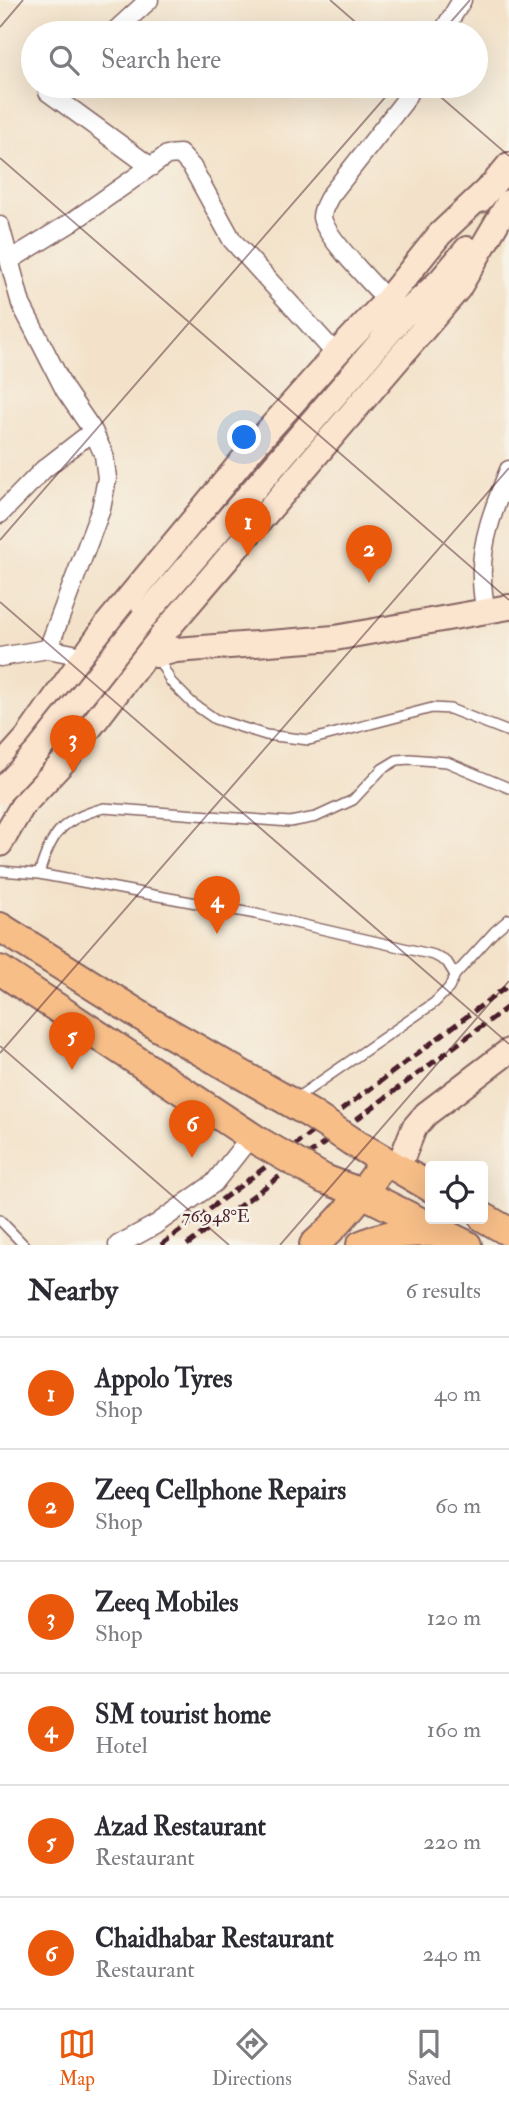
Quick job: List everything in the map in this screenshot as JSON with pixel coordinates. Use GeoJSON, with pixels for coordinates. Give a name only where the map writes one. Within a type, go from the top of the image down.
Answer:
{"type":"FeatureCollection","features":[{"type":"Feature","properties":{"kind":"main road"},"geometry":{"type":"LineString","coordinates":[[0,927],[157,1026],[300,1107],[425,1184]]}},
{"type":"Feature","properties":{"kind":"main road"},"geometry":{"type":"LineString","coordinates":[[0,970],[255,1139],[324,1179],[371,1198],[456,1239]]}},
{"type":"Feature","properties":{"kind":"main road"},"geometry":{"type":"LineString","coordinates":[[343,1245],[355,1233],[371,1198],[392,1165]]}},
{"type":"Feature","properties":{"kind":"main road"},"geometry":{"type":"LineString","coordinates":[[314,1245],[371,1198]]}},
{"type":"Feature","properties":{"kind":"main road"},"geometry":{"type":"LineString","coordinates":[[488,1220],[509,1232]]}},
{"type":"Feature","properties":{"kind":"main road"},"geometry":{"type":"LineString","coordinates":[[361,1245],[389,1234],[407,1232],[456,1239]]}},
{"type":"Feature","properties":{"kind":"street"},"geometry":{"type":"LineString","coordinates":[[126,21],[149,0]]}},
{"type":"Feature","properties":{"kind":"street"},"geometry":{"type":"LineString","coordinates":[[449,21],[462,0]]}},
{"type":"Feature","properties":{"kind":"street"},"geometry":{"type":"LineString","coordinates":[[59,98],[151,167]]}},
{"type":"Feature","properties":{"kind":"street"},"geometry":{"type":"LineString","coordinates":[[395,308],[329,232],[322,218],[323,208],[330,196],[406,98]]}},
{"type":"Feature","properties":{"kind":"street"},"geometry":{"type":"LineString","coordinates":[[10,260],[72,222],[167,155],[180,154],[191,167],[232,240],[336,354]]}},
{"type":"Feature","properties":{"kind":"street"},"geometry":{"type":"LineString","coordinates":[[0,844],[23,805],[66,759],[153,651],[458,289],[503,195],[509,165]]}},
{"type":"Feature","properties":{"kind":"street"},"geometry":{"type":"LineString","coordinates":[[0,768],[27,738],[107,623],[257,443],[336,354],[395,308],[442,280],[503,195]]}},
{"type":"Feature","properties":{"kind":"street"},"geometry":{"type":"LineString","coordinates":[[0,226],[21,304],[65,390],[93,431],[104,455],[106,467],[107,478],[101,509],[48,649]]}},
{"type":"Feature","properties":{"kind":"street"},"geometry":{"type":"LineString","coordinates":[[0,792],[38,751],[395,308]]}},
{"type":"Feature","properties":{"kind":"street"},"geometry":{"type":"LineString","coordinates":[[0,514],[44,469],[93,431]]}},
{"type":"Feature","properties":{"kind":"street"},"geometry":{"type":"LineString","coordinates":[[0,657],[48,649],[83,656],[335,638],[497,609],[481,576],[493,511],[509,470]]}},
{"type":"Feature","properties":{"kind":"street"},"geometry":{"type":"LineString","coordinates":[[392,1165],[414,1128],[426,1114],[509,1051]]}},
{"type":"Feature","properties":{"kind":"street"},"geometry":{"type":"LineString","coordinates":[[118,1245],[155,1225],[214,1183],[255,1139]]}},
{"type":"Feature","properties":{"kind":"lane"},"geometry":{"type":"LineString","coordinates":[[153,651],[171,682],[200,708],[215,719],[266,736],[309,740],[432,708],[450,709],[509,732]]}},
{"type":"Feature","properties":{"kind":"lane"},"geometry":{"type":"LineString","coordinates":[[39,874],[45,854],[61,829],[79,814],[104,808],[290,822],[335,810],[354,800],[382,769],[397,760],[411,759],[447,762],[509,788]]}},
{"type":"Feature","properties":{"kind":"lane"},"geometry":{"type":"LineString","coordinates":[[0,871],[39,874],[256,914],[434,955],[447,962],[455,975]]}},
{"type":"Feature","properties":{"kind":"lane"},"geometry":{"type":"LineString","coordinates":[[300,1107],[433,1003],[449,988],[455,975],[509,919]]}},
{"type":"Feature","properties":{"kind":"lane"},"geometry":{"type":"LineString","coordinates":[[0,1220],[24,1245]]}},
{"type":"Feature","properties":{"kind":"railway"},"geometry":{"type":"LineString","coordinates":[[161,1245],[509,985]]}},
{"type":"Feature","properties":{"kind":"railway"},"geometry":{"type":"LineString","coordinates":[[187,1245],[509,1006]]}},
{"type":"Feature","properties":{"kind":"place","name":"Appolo Tyres"},"geometry":{"type":"Point","coordinates":[248,556]}},
{"type":"Feature","properties":{"kind":"place","name":"Zeeq Cellphone Repairs"},"geometry":{"type":"Point","coordinates":[369,583]}},
{"type":"Feature","properties":{"kind":"place","name":"Zeeq Mobiles"},"geometry":{"type":"Point","coordinates":[73,773]}},
{"type":"Feature","properties":{"kind":"place","name":"SM tourist home"},"geometry":{"type":"Point","coordinates":[217,934]}},
{"type":"Feature","properties":{"kind":"place","name":"Azad Restaurant"},"geometry":{"type":"Point","coordinates":[72,1070]}},
{"type":"Feature","properties":{"kind":"place","name":"Chaidhabar Restaurant"},"geometry":{"type":"Point","coordinates":[192,1158]}}]}
